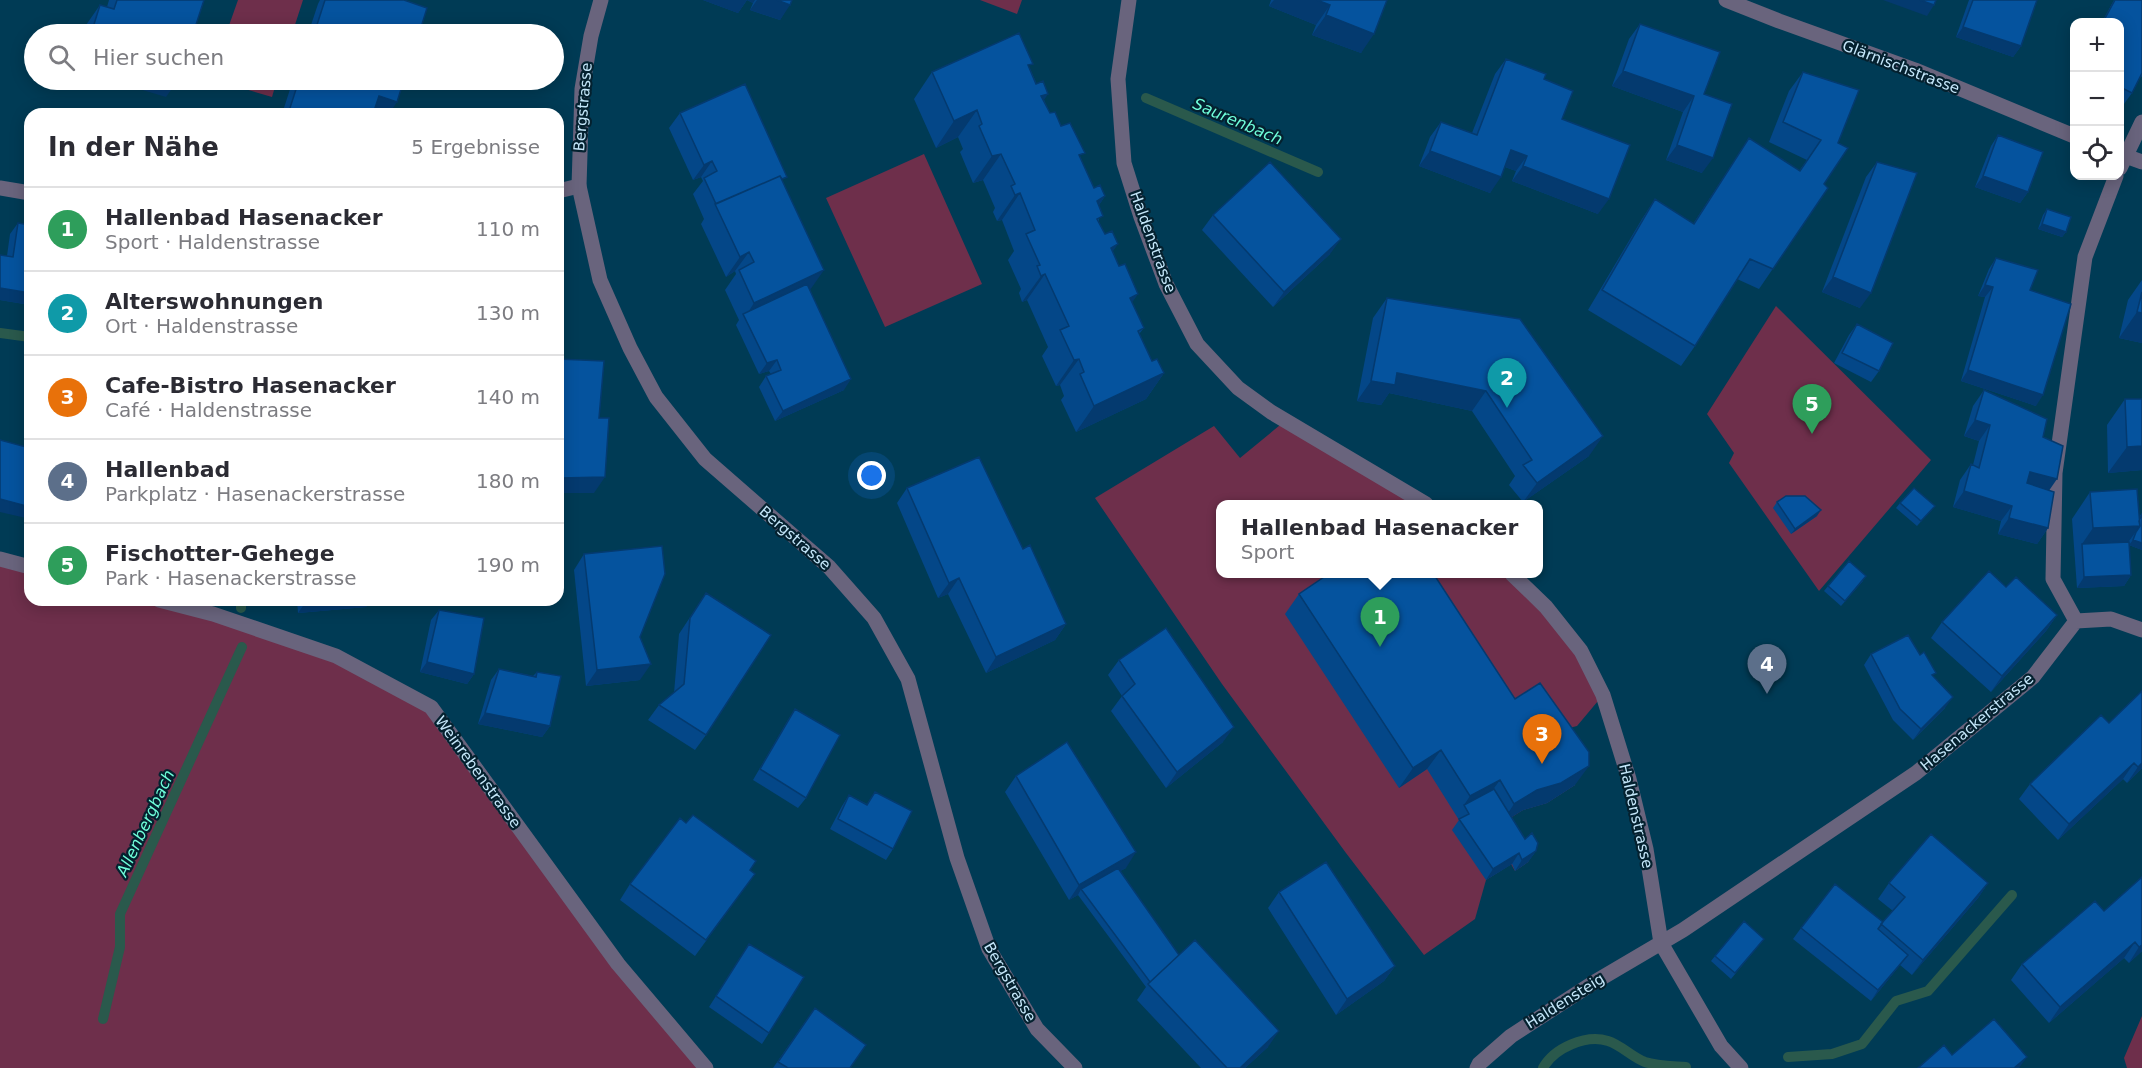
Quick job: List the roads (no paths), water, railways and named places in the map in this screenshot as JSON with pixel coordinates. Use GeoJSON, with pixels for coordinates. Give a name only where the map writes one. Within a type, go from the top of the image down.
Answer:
{"type":"FeatureCollection","features":[{"type":"Feature","properties":{"kind":"street","name":"Bergstrasse"},"geometry":{"type":"LineString","coordinates":[[601,0],[591,36],[582,89],[579,186],[600,280],[630,348],[656,397],[705,459],[829,567],[874,618],[908,679],[957,858],[989,949],[1037,1029],[1075,1068]]}},
{"type":"Feature","properties":{"kind":"street","name":"Haldenstrasse"},"geometry":{"type":"LineString","coordinates":[[1130,0],[1118,80],[1124,163],[1166,284],[1197,344],[1238,388],[1271,412],[1419,500]]}},
{"type":"Feature","properties":{"kind":"street","name":"Glärnischstrasse"},"geometry":{"type":"LineString","coordinates":[[1726,0],[1915,70],[2070,133]]}},
{"type":"Feature","properties":{"kind":"street"},"geometry":{"type":"LineString","coordinates":[[2124,154],[2142,122]]}},
{"type":"Feature","properties":{"kind":"street"},"geometry":{"type":"LineString","coordinates":[[2124,159],[2142,162]]}},
{"type":"Feature","properties":{"kind":"street"},"geometry":{"type":"LineString","coordinates":[[2114,180],[2085,257],[2055,472],[2053,579],[2076,621],[2111,619],[2142,630]]}},
{"type":"Feature","properties":{"kind":"street"},"geometry":{"type":"LineString","coordinates":[[564,190],[579,186]]}},
{"type":"Feature","properties":{"kind":"street"},"geometry":{"type":"LineString","coordinates":[[0,188],[24,192]]}},
{"type":"Feature","properties":{"kind":"street"},"geometry":{"type":"LineString","coordinates":[[0,559],[24,565]]}},
{"type":"Feature","properties":{"kind":"street","name":"Haldenstrasse"},"geometry":{"type":"LineString","coordinates":[[1517,578],[1546,607],[1581,651],[1603,695],[1629,779],[1646,849],[1661,943],[1721,1046],[1740,1068]]}},
{"type":"Feature","properties":{"kind":"street","name":"Weinrebenstrasse"},"geometry":{"type":"LineString","coordinates":[[213,607],[336,656],[431,707],[618,964],[706,1068]]}},
{"type":"Feature","properties":{"kind":"street","name":"Hasenackerstrasse"},"geometry":{"type":"LineString","coordinates":[[1661,943],[1916,773],[2033,677],[2076,621]]}},
{"type":"Feature","properties":{"kind":"street","name":"Haldensteig"},"geometry":{"type":"LineString","coordinates":[[1477,1068],[1511,1035],[1661,943]]}},
{"type":"Feature","properties":{"kind":"waterway","name":"Saurenbach"},"geometry":{"type":"LineString","coordinates":[[1146,98],[1318,172]]}},
{"type":"Feature","properties":{"kind":"waterway","name":"Saurenbach"},"geometry":{"type":"LineString","coordinates":[[0,333],[24,336]]}},
{"type":"Feature","properties":{"kind":"waterway","name":"Allenbergbach"},"geometry":{"type":"LineString","coordinates":[[103,1019],[120,947],[120,914],[242,647]]}},
{"type":"Feature","properties":{"kind":"waterway"},"geometry":{"type":"LineString","coordinates":[[1788,1057],[1832,1054],[1862,1044],[1896,1001],[1928,991],[2012,895]]}},
{"type":"Feature","properties":{"kind":"waterway"},"geometry":{"type":"LineString","coordinates":[[1543,1068],[1555,1054],[1571,1044],[1590,1039],[1613,1043],[1645,1062],[1686,1067]]}},
{"type":"Feature","properties":{"kind":"place","name":"Alterswohnungen"},"geometry":{"type":"Point","coordinates":[1507,408]}},
{"type":"Feature","properties":{"kind":"place","name":"Fischotter-Gehege"},"geometry":{"type":"Point","coordinates":[1812,434]}},
{"type":"Feature","properties":{"kind":"place","name":"Hallenbad Hasenacker"},"geometry":{"type":"Point","coordinates":[1380,647]}},
{"type":"Feature","properties":{"kind":"place","name":"Hallenbad"},"geometry":{"type":"Point","coordinates":[1767,694]}},
{"type":"Feature","properties":{"kind":"place","name":"Cafe-Bistro Hasenacker"},"geometry":{"type":"Point","coordinates":[1542,764]}}]}
